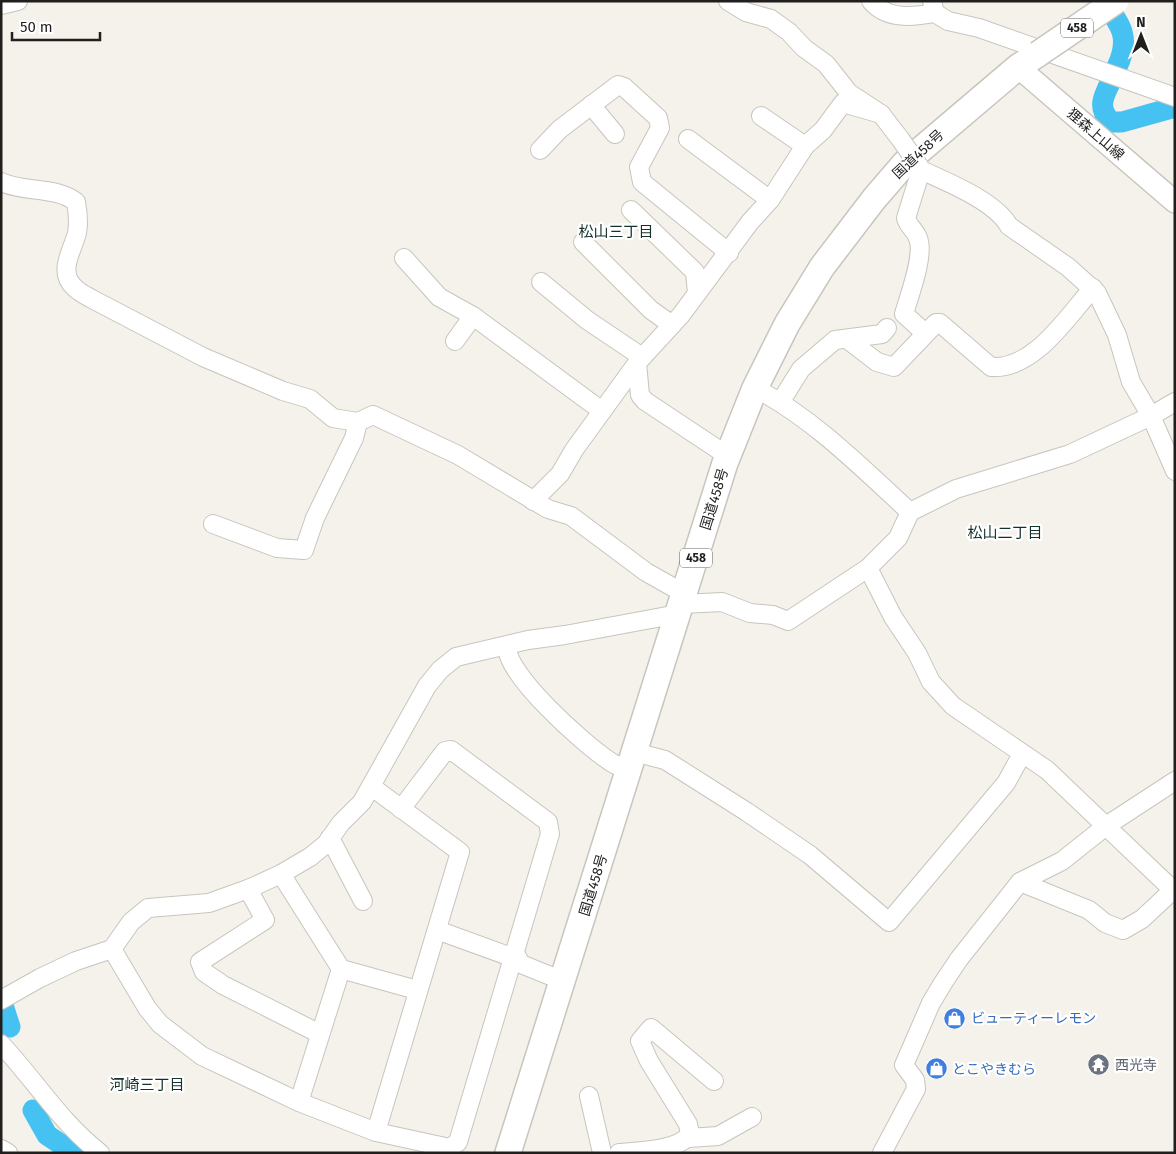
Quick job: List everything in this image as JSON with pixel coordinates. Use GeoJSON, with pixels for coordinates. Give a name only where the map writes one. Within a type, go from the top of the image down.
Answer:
{"type":"FeatureCollection","features":[{"type":"Feature","properties":{"kind":"highway","name":"国道458号"},"geometry":{"type":"LineString","coordinates":[[508,1153],[728,456],[755,388],[787,324],[822,267],[874,199],[905,163],[1028,60],[1116,1]]}},
{"type":"Feature","properties":{"kind":"main road","name":"狸森上山線"},"geometry":{"type":"LineString","coordinates":[[1028,60],[1175,202]]}},
{"type":"Feature","properties":{"kind":"street"},"geometry":{"type":"LineString","coordinates":[[1,5],[18,1]]}},
{"type":"Feature","properties":{"kind":"street"},"geometry":{"type":"LineString","coordinates":[[728,1],[746,12],[771,19],[789,32],[804,48],[826,64],[849,93],[881,114],[920,168],[964,191],[1003,216],[1009,226],[1068,266],[1093,288],[1117,336],[1131,382],[1151,416],[1175,471]]}},
{"type":"Feature","properties":{"kind":"street"},"geometry":{"type":"LineString","coordinates":[[871,1],[877,9],[895,15],[917,16],[933,7],[948,21],[979,28],[1175,97]]}},
{"type":"Feature","properties":{"kind":"street"},"geometry":{"type":"LineString","coordinates":[[540,150],[560,129],[618,85],[624,87],[658,118],[660,128],[639,167],[642,182],[728,253]]}},
{"type":"Feature","properties":{"kind":"street"},"geometry":{"type":"LineString","coordinates":[[533,501],[560,474],[639,360],[672,325],[750,222],[770,200],[805,146],[822,130],[843,103],[881,114]]}},
{"type":"Feature","properties":{"kind":"street"},"geometry":{"type":"LineString","coordinates":[[592,105],[615,134]]}},
{"type":"Feature","properties":{"kind":"street"},"geometry":{"type":"LineString","coordinates":[[761,116],[805,146]]}},
{"type":"Feature","properties":{"kind":"street"},"geometry":{"type":"LineString","coordinates":[[688,139],[770,200]]}},
{"type":"Feature","properties":{"kind":"street"},"geometry":{"type":"LineString","coordinates":[[920,168],[906,218],[907,224],[918,238],[919,258],[904,314],[925,333]]}},
{"type":"Feature","properties":{"kind":"street"},"geometry":{"type":"LineString","coordinates":[[1,182],[20,189],[66,194],[76,202],[79,218],[76,235],[66,265],[68,278],[74,288],[203,357],[283,391],[310,399],[333,418],[358,422],[373,415],[458,455],[533,501],[571,516],[646,572],[681,604]]}},
{"type":"Feature","properties":{"kind":"street"},"geometry":{"type":"LineString","coordinates":[[631,210],[695,272],[697,293]]}},
{"type":"Feature","properties":{"kind":"street"},"geometry":{"type":"LineString","coordinates":[[583,242],[651,310],[672,325]]}},
{"type":"Feature","properties":{"kind":"street"},"geometry":{"type":"LineString","coordinates":[[404,258],[439,297],[474,316],[602,411]]}},
{"type":"Feature","properties":{"kind":"street"},"geometry":{"type":"LineString","coordinates":[[541,282],[639,360]]}},
{"type":"Feature","properties":{"kind":"street"},"geometry":{"type":"LineString","coordinates":[[847,339],[877,362],[894,367],[925,333],[936,323],[940,323],[991,367],[1000,368],[1021,361],[1036,352],[1093,288]]}},
{"type":"Feature","properties":{"kind":"street"},"geometry":{"type":"LineString","coordinates":[[455,341],[474,316]]}},
{"type":"Feature","properties":{"kind":"street"},"geometry":{"type":"LineString","coordinates":[[781,401],[801,369],[835,340],[882,334],[887,328]]}},
{"type":"Feature","properties":{"kind":"street"},"geometry":{"type":"LineString","coordinates":[[639,360],[640,395],[646,401],[728,456]]}},
{"type":"Feature","properties":{"kind":"street"},"geometry":{"type":"LineString","coordinates":[[755,388],[781,401],[842,449],[910,512]]}},
{"type":"Feature","properties":{"kind":"street"},"geometry":{"type":"LineString","coordinates":[[6,997],[76,961],[112,949],[131,922],[148,908],[209,904],[281,874],[310,857],[362,802],[372,787],[390,750],[440,670],[456,657],[528,640],[564,636],[681,604],[722,602],[750,613],[773,615],[788,621],[868,568],[898,538],[910,512],[956,489],[1070,454],[1151,416],[1175,402]]}},
{"type":"Feature","properties":{"kind":"street"},"geometry":{"type":"LineString","coordinates":[[213,524],[277,548],[304,550],[315,518],[354,438],[358,422]]}},
{"type":"Feature","properties":{"kind":"street"},"geometry":{"type":"LineString","coordinates":[[868,568],[893,618],[917,653],[931,682],[953,706],[1046,770],[1173,890],[1142,919],[1123,930],[1105,923],[1089,910],[1020,882]]}},
{"type":"Feature","properties":{"kind":"street"},"geometry":{"type":"LineString","coordinates":[[507,646],[506,653],[519,675],[545,705],[609,761],[665,760],[810,855],[889,922],[1006,783],[1022,754]]}},
{"type":"Feature","properties":{"kind":"street"},"geometry":{"type":"LineString","coordinates":[[112,949],[147,1008],[160,1024],[177,1039],[202,1056],[299,1102],[376,1132],[450,1148],[458,1142],[550,834],[548,822],[451,750],[445,751],[401,808]]}},
{"type":"Feature","properties":{"kind":"street"},"geometry":{"type":"LineString","coordinates":[[882,1153],[916,1089],[915,1080],[904,1065],[932,1003],[959,959],[1020,882],[1062,861],[1106,826],[1175,781]]}},
{"type":"Feature","properties":{"kind":"street"},"geometry":{"type":"LineString","coordinates":[[372,787],[460,852],[376,1132]]}},
{"type":"Feature","properties":{"kind":"street"},"geometry":{"type":"LineString","coordinates":[[330,838],[363,901]]}},
{"type":"Feature","properties":{"kind":"street"},"geometry":{"type":"LineString","coordinates":[[281,874],[341,969],[418,990]]}},
{"type":"Feature","properties":{"kind":"street"},"geometry":{"type":"LineString","coordinates":[[248,889],[265,920],[200,962],[204,972],[223,986],[320,1034]]}},
{"type":"Feature","properties":{"kind":"street"},"geometry":{"type":"LineString","coordinates":[[437,930],[515,955],[521,964],[563,981]]}},
{"type":"Feature","properties":{"kind":"street"},"geometry":{"type":"LineString","coordinates":[[299,1102],[341,969]]}},
{"type":"Feature","properties":{"kind":"street"},"geometry":{"type":"LineString","coordinates":[[683,1144],[690,1134],[688,1124],[649,1061],[640,1041],[651,1028],[714,1081]]}},
{"type":"Feature","properties":{"kind":"street"},"geometry":{"type":"LineString","coordinates":[[1,1044],[24,1067],[70,1128],[100,1153]]}},
{"type":"Feature","properties":{"kind":"street"},"geometry":{"type":"LineString","coordinates":[[588,1096],[602,1153]]}},
{"type":"Feature","properties":{"kind":"street"},"geometry":{"type":"LineString","coordinates":[[619,1153],[683,1144],[718,1136],[752,1117]]}},
{"type":"Feature","properties":{"kind":"street"},"geometry":{"type":"LineString","coordinates":[[1,1150],[8,1153]]}},
{"type":"Feature","properties":{"kind":"waterway"},"geometry":{"type":"LineString","coordinates":[[1103,1],[1115,17],[1122,32],[1123,47],[1117,67]]}},
{"type":"Feature","properties":{"kind":"waterway"},"geometry":{"type":"LineString","coordinates":[[1111,81],[1103,102],[1104,112],[1111,122],[1122,122],[1175,107]]}},
{"type":"Feature","properties":{"kind":"waterway"},"geometry":{"type":"LineString","coordinates":[[1,999],[10,1027]]}},
{"type":"Feature","properties":{"kind":"waterway"},"geometry":{"type":"LineString","coordinates":[[33,1110],[47,1135],[74,1153]]}},
{"type":"Feature","properties":{"kind":"place","name":"ビューティーレモン"},"geometry":{"type":"Point","coordinates":[955,1018]}},
{"type":"Feature","properties":{"kind":"place","name":"西光寺"},"geometry":{"type":"Point","coordinates":[1099,1065]}},
{"type":"Feature","properties":{"kind":"place","name":"とこやきむら"},"geometry":{"type":"Point","coordinates":[936,1069]}},
{"type":"Feature","properties":{"kind":"district","name":"松山三丁目"},"geometry":{"type":"Point","coordinates":[616,232]}},
{"type":"Feature","properties":{"kind":"district","name":"松山二丁目"},"geometry":{"type":"Point","coordinates":[1005,533]}},
{"type":"Feature","properties":{"kind":"district","name":"河崎三丁目"},"geometry":{"type":"Point","coordinates":[147,1085]}}]}
